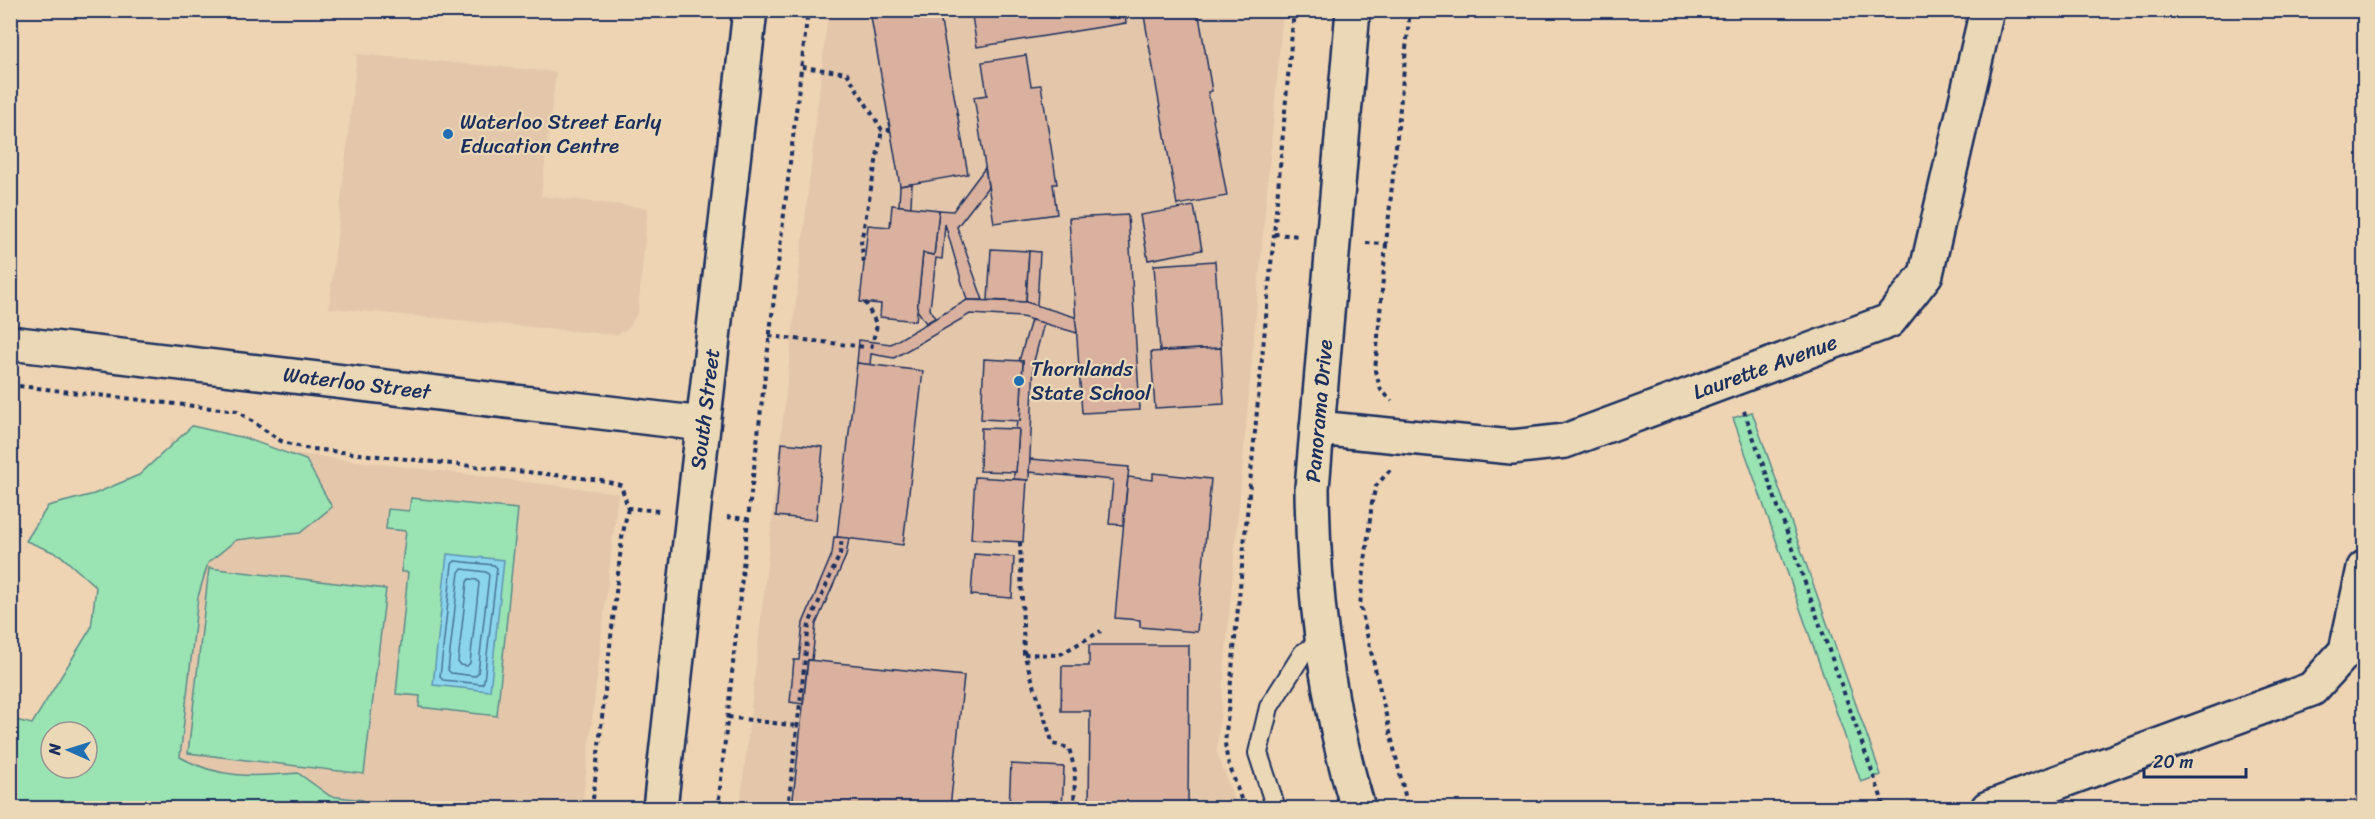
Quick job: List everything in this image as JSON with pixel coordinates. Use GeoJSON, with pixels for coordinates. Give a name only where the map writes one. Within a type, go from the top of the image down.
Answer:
{"type":"FeatureCollection","features":[{"type":"Feature","properties":{"kind":"street","name":"South Street"},"geometry":{"type":"LineString","coordinates":[[660,808],[750,10]]}},
{"type":"Feature","properties":{"kind":"street","name":"Panorama Drive"},"geometry":{"type":"LineString","coordinates":[[1353,10],[1312,488],[1312,546],[1326,664],[1350,781],[1358,808]]}},
{"type":"Feature","properties":{"kind":"street","name":"Laurette Avenue"},"geometry":{"type":"LineString","coordinates":[[1317,428],[1512,447],[1565,441],[1888,321],[1926,274],[1987,10]]}},
{"type":"Feature","properties":{"kind":"street","name":"Waterloo Street"},"geometry":{"type":"LineString","coordinates":[[10,343],[703,424]]}},
{"type":"Feature","properties":{"kind":"street"},"geometry":{"type":"LineString","coordinates":[[1988,808],[2312,688],[2346,651],[2364,568]]}},
{"type":"Feature","properties":{"kind":"lane"},"geometry":{"type":"LineString","coordinates":[[1276,808],[1258,753],[1269,707],[1303,653],[1323,641]]}},
{"type":"Feature","properties":{"kind":"path"},"geometry":{"type":"LineString","coordinates":[[802,67],[847,73],[882,130],[861,242],[864,262]]}},
{"type":"Feature","properties":{"kind":"path"},"geometry":{"type":"LineString","coordinates":[[882,130],[890,130]]}},
{"type":"Feature","properties":{"kind":"path"},"geometry":{"type":"LineString","coordinates":[[1244,808],[1227,758],[1225,742],[1274,234]]}},
{"type":"Feature","properties":{"kind":"path"},"geometry":{"type":"LineString","coordinates":[[1386,244],[1375,371],[1381,390],[1393,402],[1405,408],[1416,409],[1412,468],[1390,470],[1376,486],[1360,605],[1408,808]]}},
{"type":"Feature","properties":{"kind":"path"},"geometry":{"type":"LineString","coordinates":[[769,336],[868,347],[877,325],[866,302]]}},
{"type":"Feature","properties":{"kind":"path"},"geometry":{"type":"LineString","coordinates":[[1732,379],[1885,808]]}},
{"type":"Feature","properties":{"kind":"path"},"geometry":{"type":"LineString","coordinates":[[592,808],[622,538],[628,508]]}},
{"type":"Feature","properties":{"kind":"path"},"geometry":{"type":"LineString","coordinates":[[718,808],[748,519]]}},
{"type":"Feature","properties":{"kind":"path"},"geometry":{"type":"LineString","coordinates":[[788,808],[809,624],[840,554],[842,537]]}},
{"type":"Feature","properties":{"kind":"path"},"geometry":{"type":"LineString","coordinates":[[1020,542],[1024,654],[1053,744],[1069,748],[1075,771],[1074,808]]}},
{"type":"Feature","properties":{"kind":"path"},"geometry":{"type":"LineString","coordinates":[[1024,654],[1059,655],[1101,631]]}},
{"type":"Feature","properties":{"kind":"path"},"geometry":{"type":"LineString","coordinates":[[728,717],[797,726]]}},
{"type":"Feature","properties":{"kind":"shaded area","name":"Thornlands State School"},"geometry":{"type":"Polygon","coordinates":[[[828,11],[1283,11],[1217,752],[1237,808],[740,808],[828,11]]]}},
{"type":"Feature","properties":{"kind":"shaded area","name":"Waterloo Street Early Education Centre"},"geometry":{"type":"Polygon","coordinates":[[[357,54],[556,72],[541,196],[648,208],[638,312],[629,328],[616,335],[329,308],[357,54]]]}},
{"type":"Feature","properties":{"kind":"shaded area"},"geometry":{"type":"Polygon","coordinates":[[[170,438],[618,493],[582,808],[129,808],[170,438]]]}},
{"type":"Feature","properties":{"kind":"green space"},"geometry":{"type":"Polygon","coordinates":[[[1752,412],[1881,775],[1861,782],[1733,418],[1752,412]]]}},
{"type":"Feature","properties":{"kind":"green space"},"geometry":{"type":"Polygon","coordinates":[[[192,426],[245,438],[306,460],[332,507],[300,533],[236,540],[208,563],[198,597],[180,757],[209,769],[237,775],[298,773],[330,796],[363,800],[368,808],[11,808],[11,719],[32,724],[91,628],[96,587],[60,555],[26,541],[48,506],[94,494],[139,475],[192,426]]]}},
{"type":"Feature","properties":{"kind":"green space"},"geometry":{"type":"Polygon","coordinates":[[[411,498],[518,509],[497,716],[419,707],[420,696],[396,694],[408,572],[401,572],[406,531],[386,529],[388,509],[409,511],[411,498]]]}},
{"type":"Feature","properties":{"kind":"green space"},"geometry":{"type":"Polygon","coordinates":[[[209,568],[386,589],[364,774],[188,753],[209,568]]]}},
{"type":"Feature","properties":{"kind":"water"},"geometry":{"type":"Polygon","coordinates":[[[447,554],[504,560],[490,691],[433,685],[447,554]]]}},
{"type":"Feature","properties":{"kind":"building"},"geometry":{"type":"Polygon","coordinates":[[[909,10],[939,10],[968,174],[900,186],[871,17],[909,10]]]}},
{"type":"Feature","properties":{"kind":"building"},"geometry":{"type":"Polygon","coordinates":[[[971,10],[1125,10],[1126,23],[977,47],[971,10]]]}},
{"type":"Feature","properties":{"kind":"building"},"geometry":{"type":"Polygon","coordinates":[[[1143,10],[1198,10],[1212,91],[1208,92],[1227,196],[1177,205],[1143,10]]]}},
{"type":"Feature","properties":{"kind":"building"},"geometry":{"type":"Polygon","coordinates":[[[1026,55],[1031,86],[1041,85],[1057,184],[1053,184],[1057,214],[994,223],[974,97],[987,95],[982,62],[1026,55]]]}},
{"type":"Feature","properties":{"kind":"building"},"geometry":{"type":"Polygon","coordinates":[[[985,168],[988,187],[957,227],[983,300],[967,300],[945,224],[942,259],[936,258],[930,309],[935,318],[926,323],[917,310],[923,253],[934,255],[939,210],[953,211],[985,168]]]}},
{"type":"Feature","properties":{"kind":"building"},"geometry":{"type":"Polygon","coordinates":[[[912,184],[911,207],[899,206],[900,186],[912,184]]]}},
{"type":"Feature","properties":{"kind":"building"},"geometry":{"type":"Polygon","coordinates":[[[892,205],[939,210],[934,255],[923,253],[916,321],[880,317],[881,304],[860,302],[868,225],[890,227],[892,205]]]}},
{"type":"Feature","properties":{"kind":"building"},"geometry":{"type":"Polygon","coordinates":[[[1194,206],[1202,250],[1148,260],[1140,215],[1194,206]]]}},
{"type":"Feature","properties":{"kind":"building"},"geometry":{"type":"Polygon","coordinates":[[[1128,215],[1140,410],[1082,413],[1069,218],[1128,215]]]}},
{"type":"Feature","properties":{"kind":"building"},"geometry":{"type":"Polygon","coordinates":[[[991,249],[1029,251],[1026,302],[988,300],[991,249]]]}},
{"type":"Feature","properties":{"kind":"building"},"geometry":{"type":"Polygon","coordinates":[[[1029,251],[1040,252],[1037,306],[1026,302],[1029,251]]]}},
{"type":"Feature","properties":{"kind":"building"},"geometry":{"type":"Polygon","coordinates":[[[1215,261],[1221,348],[1160,351],[1154,265],[1215,261]]]}},
{"type":"Feature","properties":{"kind":"building"},"geometry":{"type":"Polygon","coordinates":[[[967,300],[1026,302],[1075,317],[1077,333],[1022,317],[970,314],[894,358],[871,354],[870,365],[857,363],[859,340],[891,344],[967,300]]]}},
{"type":"Feature","properties":{"kind":"building"},"geometry":{"type":"Polygon","coordinates":[[[1031,320],[1044,323],[1034,361],[1029,480],[1014,479],[1014,472],[1016,472],[1019,429],[1016,429],[1017,421],[1020,421],[1023,361],[1019,361],[1031,320]]]}},
{"type":"Feature","properties":{"kind":"building"},"geometry":{"type":"Polygon","coordinates":[[[1221,348],[1224,404],[1155,408],[1151,352],[1221,348]]]}},
{"type":"Feature","properties":{"kind":"building"},"geometry":{"type":"Polygon","coordinates":[[[984,359],[1023,361],[1020,421],[981,419],[984,359]]]}},
{"type":"Feature","properties":{"kind":"building"},"geometry":{"type":"Polygon","coordinates":[[[857,363],[923,371],[903,545],[837,537],[857,363]]]}},
{"type":"Feature","properties":{"kind":"building"},"geometry":{"type":"Polygon","coordinates":[[[981,428],[1019,429],[1016,472],[980,471],[981,428]]]}},
{"type":"Feature","properties":{"kind":"building"},"geometry":{"type":"Polygon","coordinates":[[[782,443],[823,447],[816,520],[776,516],[782,443]]]}},
{"type":"Feature","properties":{"kind":"building"},"geometry":{"type":"Polygon","coordinates":[[[1030,459],[1129,467],[1123,525],[1109,524],[1113,480],[1029,472],[1030,459]]]}},
{"type":"Feature","properties":{"kind":"building"},"geometry":{"type":"Polygon","coordinates":[[[1153,473],[1211,479],[1197,632],[1140,627],[1140,620],[1115,618],[1128,477],[1153,480],[1153,473]]]}},
{"type":"Feature","properties":{"kind":"building"},"geometry":{"type":"Polygon","coordinates":[[[975,477],[1027,480],[1023,542],[971,539],[975,477]]]}},
{"type":"Feature","properties":{"kind":"building"},"geometry":{"type":"Polygon","coordinates":[[[834,537],[849,538],[846,556],[816,624],[812,660],[808,660],[803,704],[790,702],[794,660],[799,660],[803,623],[832,554],[834,537]]]}},
{"type":"Feature","properties":{"kind":"building"},"geometry":{"type":"Polygon","coordinates":[[[974,554],[1014,557],[1012,598],[971,595],[974,554]]]}},
{"type":"Feature","properties":{"kind":"building"},"geometry":{"type":"Polygon","coordinates":[[[1089,645],[1189,645],[1188,808],[1089,808],[1090,711],[1061,711],[1062,666],[1089,666],[1089,645]]]}},
{"type":"Feature","properties":{"kind":"building"},"geometry":{"type":"Polygon","coordinates":[[[808,660],[964,676],[950,808],[792,808],[808,660]]]}},
{"type":"Feature","properties":{"kind":"building"},"geometry":{"type":"Polygon","coordinates":[[[1011,764],[1064,767],[1062,808],[1009,808],[1011,764]]]}},
{"type":"Feature","properties":{"kind":"place","name":"Waterloo Street Early Education Centre"},"geometry":{"type":"Point","coordinates":[448,134]}},
{"type":"Feature","properties":{"kind":"place","name":"Thornlands State School"},"geometry":{"type":"Point","coordinates":[1019,381]}}]}
